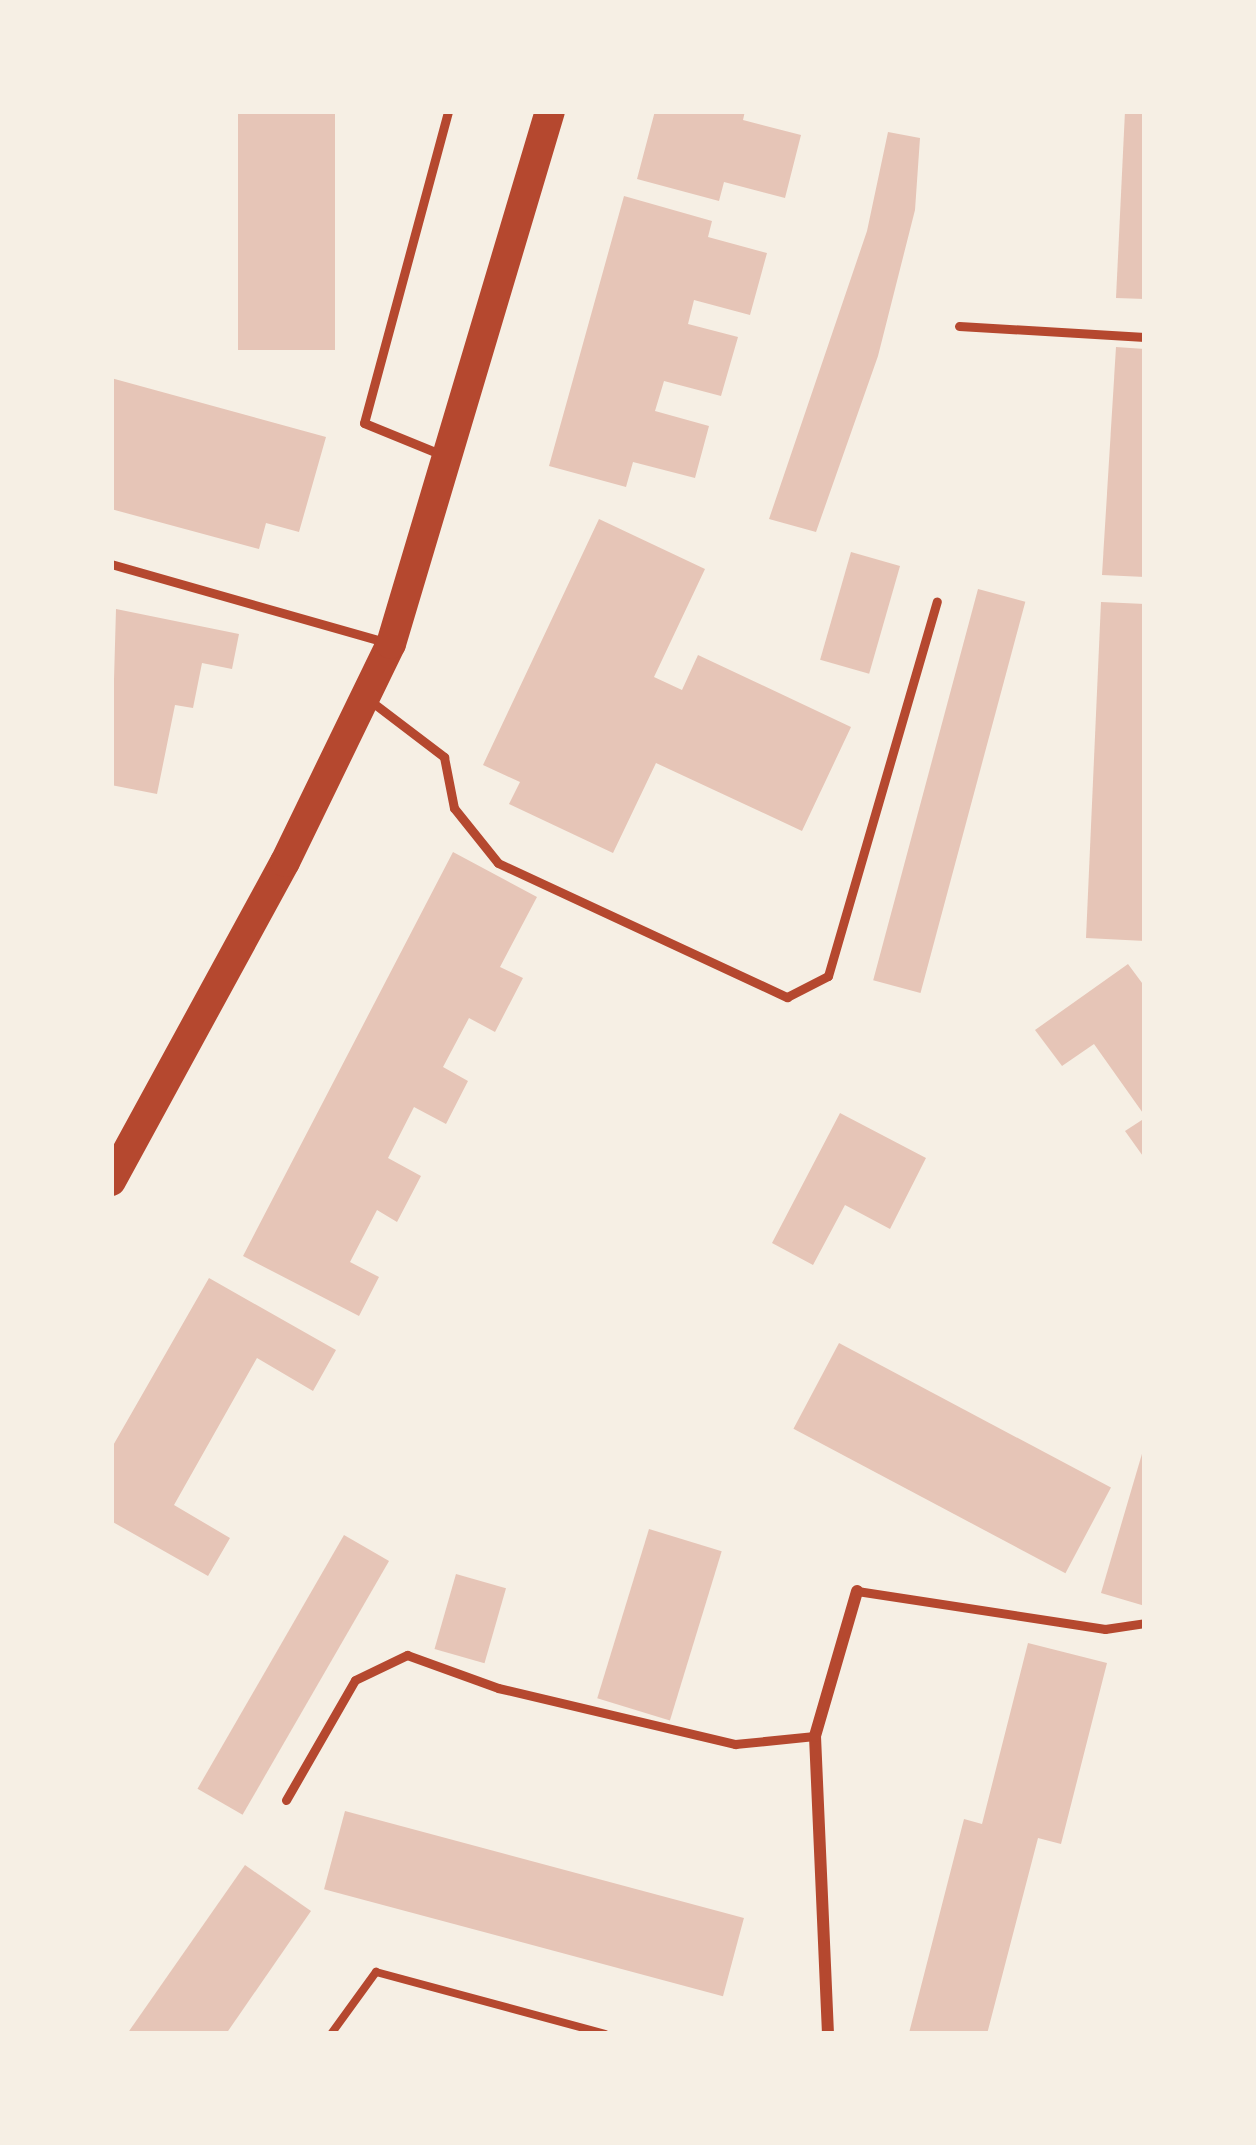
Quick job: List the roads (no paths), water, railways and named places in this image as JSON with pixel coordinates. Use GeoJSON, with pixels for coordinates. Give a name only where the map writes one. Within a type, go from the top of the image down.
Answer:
{"type":"FeatureCollection","features":[{"type":"Feature","properties":{"kind":"main road"},"geometry":{"type":"LineString","coordinates":[[111,1181],[122,1141],[391,644],[550,111]]}},
{"type":"Feature","properties":{"kind":"street"},"geometry":{"type":"LineString","coordinates":[[828,2034],[814,1736],[857,1591]]}},
{"type":"Feature","properties":{"kind":"lane"},"geometry":{"type":"LineString","coordinates":[[448,111],[364,423],[450,458]]}},
{"type":"Feature","properties":{"kind":"lane"},"geometry":{"type":"LineString","coordinates":[[959,326],[1145,337]]}},
{"type":"Feature","properties":{"kind":"lane"},"geometry":{"type":"LineString","coordinates":[[111,564],[391,644]]}},
{"type":"Feature","properties":{"kind":"lane"},"geometry":{"type":"LineString","coordinates":[[365,696],[444,757],[454,808],[498,863],[787,998],[828,976],[937,602]]}},
{"type":"Feature","properties":{"kind":"lane"},"geometry":{"type":"LineString","coordinates":[[857,1591],[1105,1629],[1145,1623]]}},
{"type":"Feature","properties":{"kind":"lane"},"geometry":{"type":"LineString","coordinates":[[286,1800],[355,1680],[406,1655],[498,1688],[735,1744],[814,1736]]}}]}
